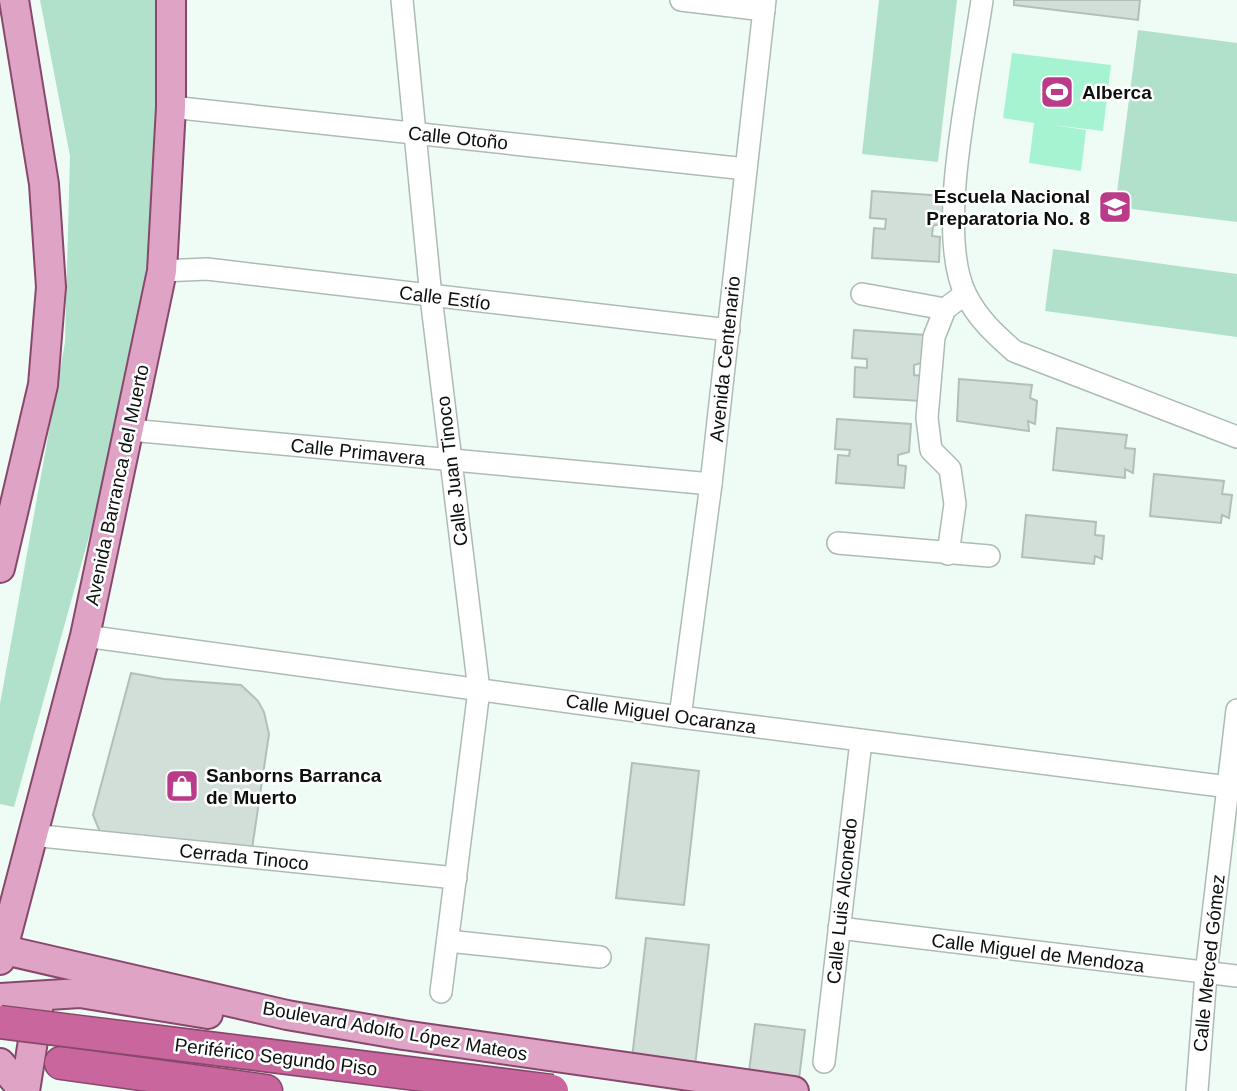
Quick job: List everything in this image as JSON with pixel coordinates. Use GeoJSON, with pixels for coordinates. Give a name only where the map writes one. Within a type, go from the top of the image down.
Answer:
{"type":"FeatureCollection","features":[{"type":"Feature","properties":{"kind":"highway","name":"Periférico Segundo Piso"},"geometry":{"type":"LineString","coordinates":[[0,1022],[552,1091]]}},
{"type":"Feature","properties":{"kind":"highway"},"geometry":{"type":"LineString","coordinates":[[61,1063],[266,1091]]}},
{"type":"Feature","properties":{"kind":"main road"},"geometry":{"type":"LineString","coordinates":[[1,561],[43,385],[51,288],[44,184],[14,0]]}},
{"type":"Feature","properties":{"kind":"main road","name":"Avenida Barranca del Muerto"},"geometry":{"type":"LineString","coordinates":[[1,952],[85,636],[162,271],[171,107],[171,0]]}},
{"type":"Feature","properties":{"kind":"main road","name":"Boulevard Adolfo López Mateos"},"geometry":{"type":"LineString","coordinates":[[1,952],[287,1014],[403,1035],[791,1091]]}},
{"type":"Feature","properties":{"kind":"main road"},"geometry":{"type":"LineString","coordinates":[[0,999],[80,993],[222,1016],[287,1014]]}},
{"type":"Feature","properties":{"kind":"main road"},"geometry":{"type":"LineString","coordinates":[[25,1091],[40,994]]}},
{"type":"Feature","properties":{"kind":"main road"},"geometry":{"type":"LineString","coordinates":[[0,1063],[25,1091]]}},
{"type":"Feature","properties":{"kind":"street","name":"Calle Juan Tinoco"},"geometry":{"type":"LineString","coordinates":[[402,0],[431,297],[479,690],[441,992]]}},
{"type":"Feature","properties":{"kind":"street"},"geometry":{"type":"LineString","coordinates":[[681,0],[765,5]]}},
{"type":"Feature","properties":{"kind":"street"},"geometry":{"type":"LineString","coordinates":[[982,0],[952,205],[954,256],[965,294],[985,326],[1014,351],[1237,437]]}},
{"type":"Feature","properties":{"kind":"street","name":"Avenida Centenario"},"geometry":{"type":"LineString","coordinates":[[680,717],[711,484],[765,5]]}},
{"type":"Feature","properties":{"kind":"street","name":"Calle Otoño"},"geometry":{"type":"LineString","coordinates":[[171,107],[746,169]]}},
{"type":"Feature","properties":{"kind":"street","name":"Calle Estío"},"geometry":{"type":"LineString","coordinates":[[162,271],[207,269],[729,330]]}},
{"type":"Feature","properties":{"kind":"street"},"geometry":{"type":"LineString","coordinates":[[862,294],[945,309]]}},
{"type":"Feature","properties":{"kind":"street"},"geometry":{"type":"LineString","coordinates":[[948,554],[955,504],[950,469],[931,450],[927,418],[934,337],[945,309],[965,294]]}},
{"type":"Feature","properties":{"kind":"street","name":"Calle Primavera"},"geometry":{"type":"LineString","coordinates":[[130,430],[711,484]]}},
{"type":"Feature","properties":{"kind":"street"},"geometry":{"type":"LineString","coordinates":[[838,543],[989,556]]}},
{"type":"Feature","properties":{"kind":"street","name":"Calle Miguel Ocaranza"},"geometry":{"type":"LineString","coordinates":[[85,636],[861,741],[1232,787]]}},
{"type":"Feature","properties":{"kind":"street","name":"Calle Merced Gómez"},"geometry":{"type":"LineString","coordinates":[[1197,1091],[1206,974],[1232,787],[1237,710]]}},
{"type":"Feature","properties":{"kind":"street","name":"Calle Luis Alconedo"},"geometry":{"type":"LineString","coordinates":[[824,1062],[861,741]]}},
{"type":"Feature","properties":{"kind":"street","name":"Cerrada Tinoco"},"geometry":{"type":"LineString","coordinates":[[31,835],[456,878]]}},
{"type":"Feature","properties":{"kind":"street","name":"Calle Miguel de Mendoza"},"geometry":{"type":"LineString","coordinates":[[839,928],[1237,976]]}},
{"type":"Feature","properties":{"kind":"street"},"geometry":{"type":"LineString","coordinates":[[448,941],[600,957]]}},
{"type":"Feature","properties":{"kind":"shaded area"},"geometry":{"type":"Polygon","coordinates":[[[40,0],[156,0],[160,100],[153,234],[120,425],[14,807],[0,804],[0,704],[65,342],[70,156],[40,0]]]}},
{"type":"Feature","properties":{"kind":"shaded area"},"geometry":{"type":"Polygon","coordinates":[[[879,0],[957,0],[938,162],[862,154],[879,0]]]}},
{"type":"Feature","properties":{"kind":"shaded area"},"geometry":{"type":"Polygon","coordinates":[[[1138,30],[1237,43],[1237,222],[1115,207],[1138,30]]]}},
{"type":"Feature","properties":{"kind":"shaded area","name":"Alberca"},"geometry":{"type":"Polygon","coordinates":[[[1012,53],[1111,65],[1103,131],[1052,125],[1086,130],[1081,171],[1029,163],[1034,123],[1003,118],[1012,53]]]}},
{"type":"Feature","properties":{"kind":"shaded area"},"geometry":{"type":"Polygon","coordinates":[[[1053,249],[1237,274],[1237,337],[1045,311],[1053,249]]]}},
{"type":"Feature","properties":{"kind":"building"},"geometry":{"type":"Polygon","coordinates":[[[1014,0],[1140,0],[1138,20],[1014,5],[1014,0]]]}},
{"type":"Feature","properties":{"kind":"building"},"geometry":{"type":"Polygon","coordinates":[[[872,191],[945,196],[943,223],[933,226],[932,236],[940,237],[939,262],[872,258],[874,228],[885,229],[886,219],[870,218],[872,191]]]}},
{"type":"Feature","properties":{"kind":"building"},"geometry":{"type":"Polygon","coordinates":[[[854,330],[926,335],[925,362],[914,365],[914,375],[922,376],[921,401],[854,397],[855,367],[867,368],[867,359],[852,358],[854,330]]]}},
{"type":"Feature","properties":{"kind":"building"},"geometry":{"type":"Polygon","coordinates":[[[959,379],[1032,385],[1030,398],[1037,401],[1035,424],[1028,421],[1029,431],[957,421],[959,379]]]}},
{"type":"Feature","properties":{"kind":"building"},"geometry":{"type":"Polygon","coordinates":[[[837,419],[911,424],[909,452],[898,455],[898,465],[906,466],[904,488],[836,483],[838,455],[849,456],[850,450],[835,449],[837,419]]]}},
{"type":"Feature","properties":{"kind":"building"},"geometry":{"type":"Polygon","coordinates":[[[1057,428],[1127,435],[1125,448],[1135,449],[1133,473],[1125,469],[1125,478],[1053,470],[1057,428]]]}},
{"type":"Feature","properties":{"kind":"building"},"geometry":{"type":"Polygon","coordinates":[[[1154,474],[1224,481],[1222,494],[1232,495],[1229,518],[1222,515],[1221,523],[1150,516],[1154,474]]]}},
{"type":"Feature","properties":{"kind":"building"},"geometry":{"type":"Polygon","coordinates":[[[1026,515],[1096,522],[1095,535],[1104,536],[1102,559],[1095,556],[1094,564],[1022,557],[1026,515]]]}},
{"type":"Feature","properties":{"kind":"building","name":"Sanborns Barranca de Muerto"},"geometry":{"type":"Polygon","coordinates":[[[131,673],[164,679],[241,685],[258,701],[264,712],[269,734],[252,849],[100,832],[93,815],[131,673]]]}},
{"type":"Feature","properties":{"kind":"building"},"geometry":{"type":"Polygon","coordinates":[[[632,763],[699,771],[684,905],[616,898],[632,763]]]}},
{"type":"Feature","properties":{"kind":"building"},"geometry":{"type":"Polygon","coordinates":[[[646,938],[709,945],[695,1066],[632,1058],[646,938]]]}},
{"type":"Feature","properties":{"kind":"building"},"geometry":{"type":"Polygon","coordinates":[[[755,1024],[805,1030],[799,1079],[749,1072],[755,1024]]]}},
{"type":"Feature","properties":{"kind":"place","name":"Alberca"},"geometry":{"type":"Point","coordinates":[1057,92]}},
{"type":"Feature","properties":{"kind":"place","name":"Escuela Nacional Preparatoria No. 8"},"geometry":{"type":"Point","coordinates":[1115,207]}},
{"type":"Feature","properties":{"kind":"place","name":"Sanborns Barranca de Muerto"},"geometry":{"type":"Point","coordinates":[182,786]}}]}
